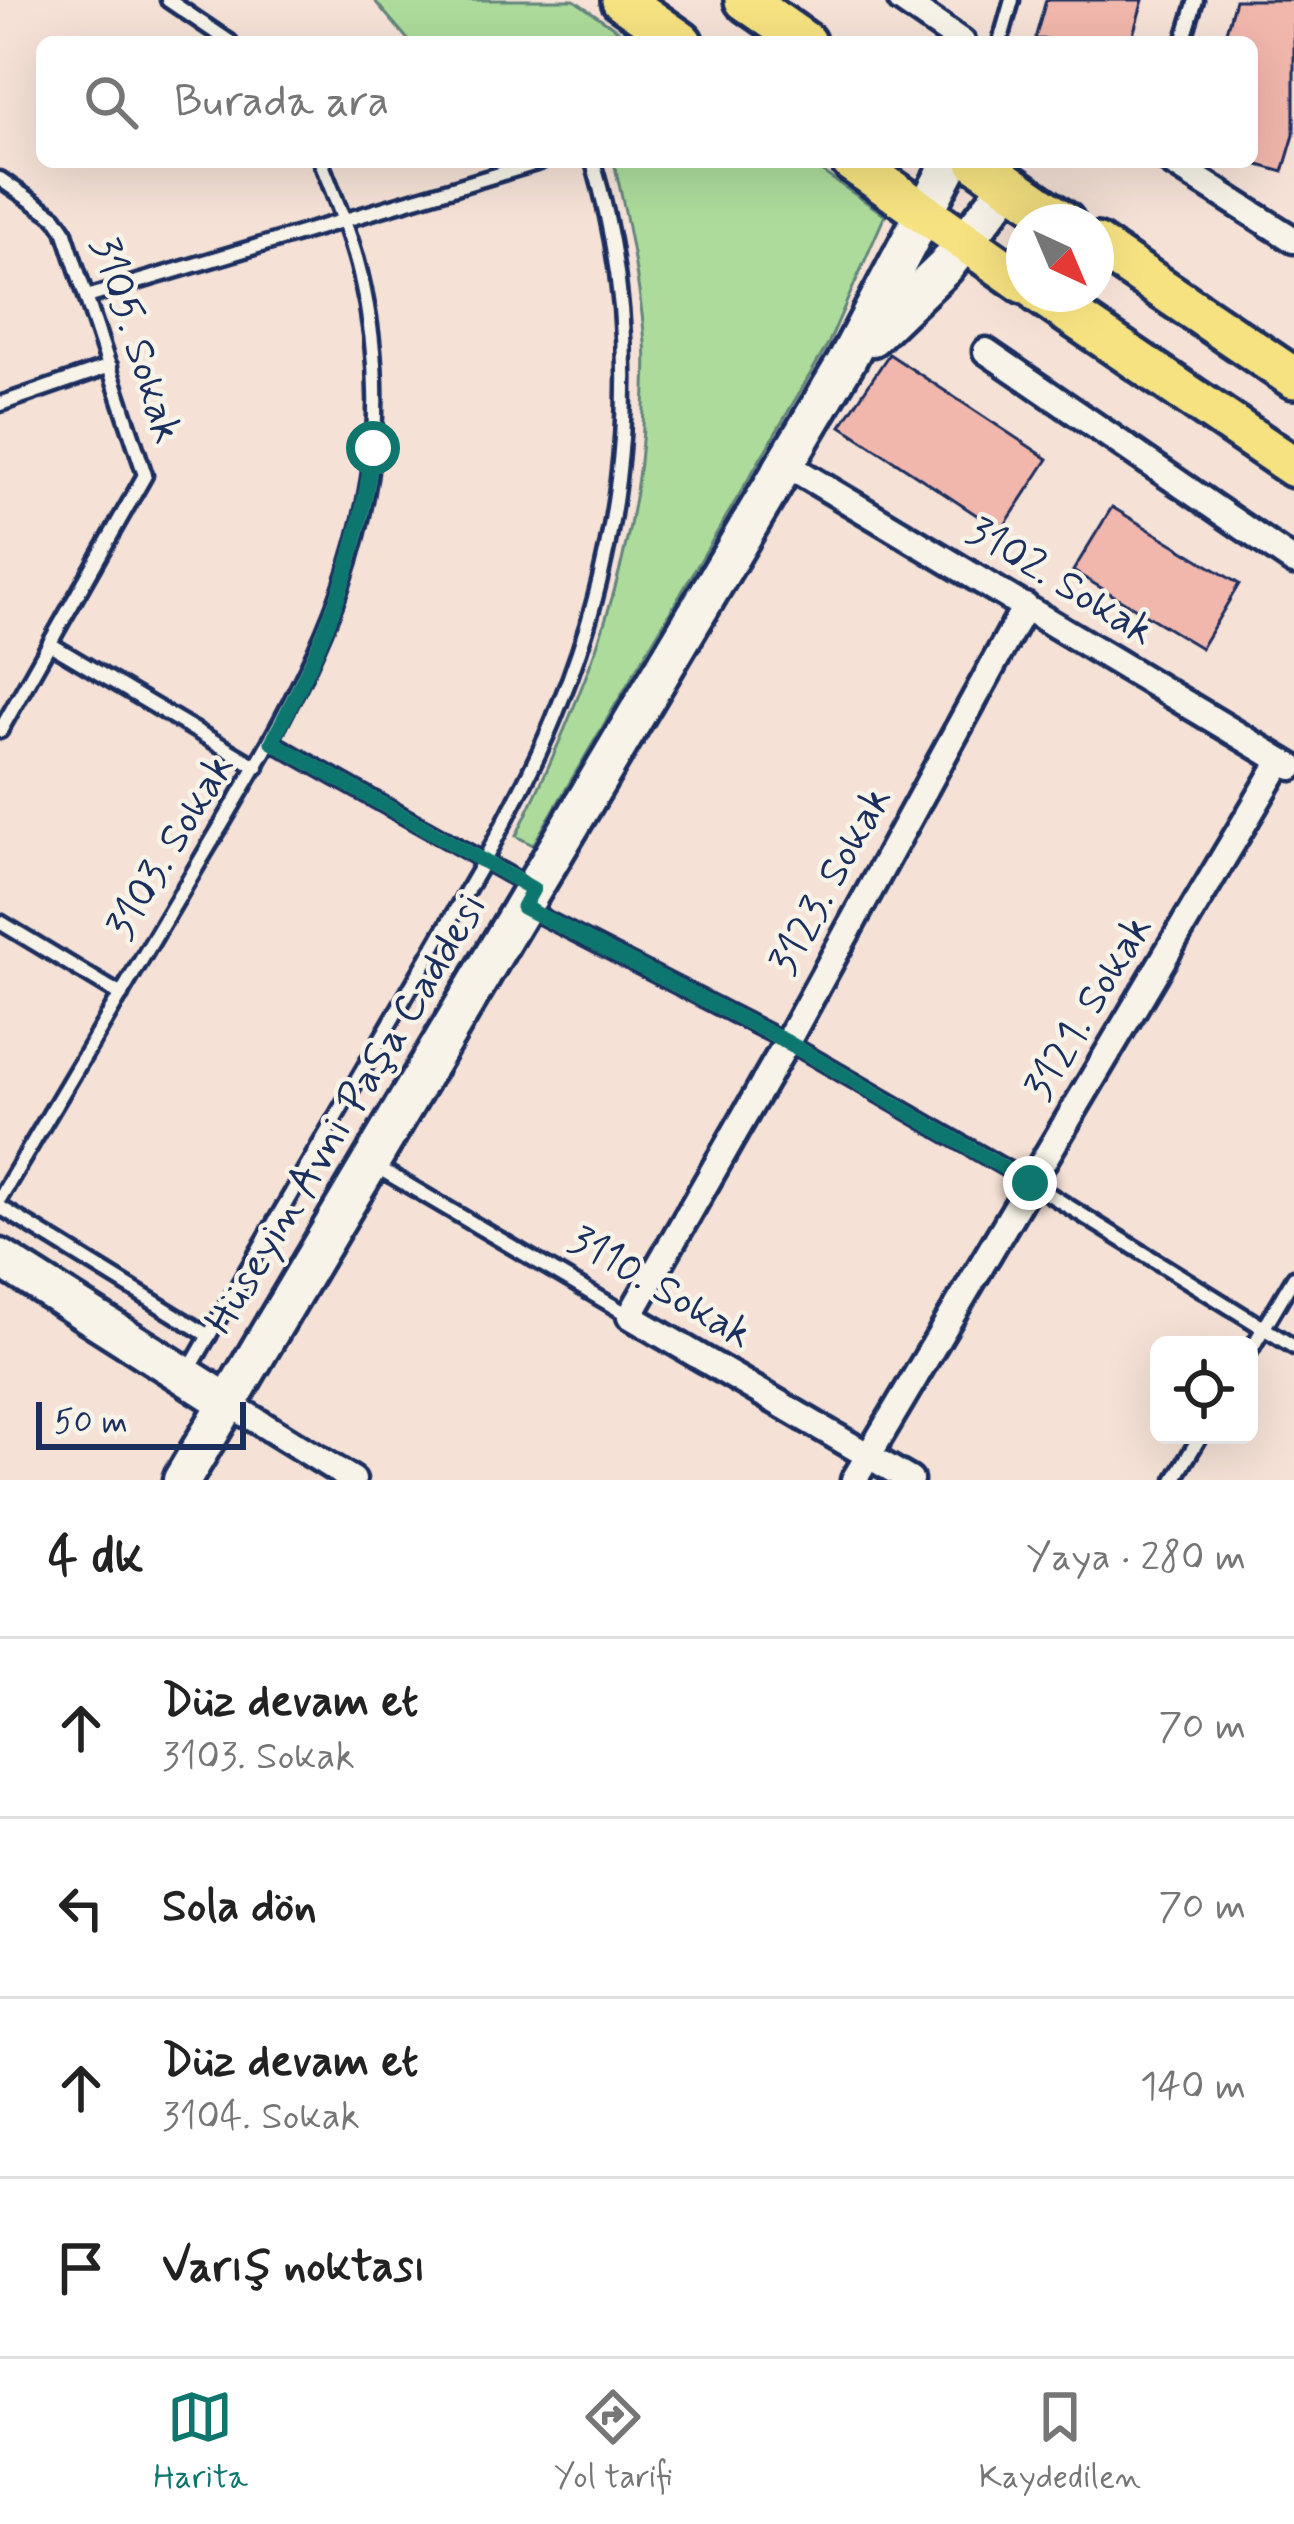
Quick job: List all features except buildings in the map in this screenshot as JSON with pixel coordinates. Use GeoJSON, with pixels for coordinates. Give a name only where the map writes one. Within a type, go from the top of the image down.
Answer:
{"type":"FeatureCollection","features":[{"type":"Feature","properties":{"kind":"main road"},"geometry":{"type":"LineString","coordinates":[[622,0],[673,36]]}},
{"type":"Feature","properties":{"kind":"main road"},"geometry":{"type":"LineString","coordinates":[[745,0],[796,36]]}},
{"type":"Feature","properties":{"kind":"main road"},"geometry":{"type":"LineString","coordinates":[[860,168],[1006,270]]}},
{"type":"Feature","properties":{"kind":"main road","name":"Hüseyin Avni Paşa Caddesi"},"geometry":{"type":"LineString","coordinates":[[182,1480],[847,360],[948,168]]}},
{"type":"Feature","properties":{"kind":"main road"},"geometry":{"type":"LineString","coordinates":[[1003,170],[1043,204]]}},
{"type":"Feature","properties":{"kind":"main road","name":"Hüseyin Avni Paşa Caddesi"},"geometry":{"type":"LineString","coordinates":[[847,360],[923,290],[966,242],[1003,170]]}},
{"type":"Feature","properties":{"kind":"main road"},"geometry":{"type":"LineString","coordinates":[[1114,256],[1294,378]]}},
{"type":"Feature","properties":{"kind":"main road"},"geometry":{"type":"LineString","coordinates":[[1066,312],[1294,467]]}},
{"type":"Feature","properties":{"kind":"main road"},"geometry":{"type":"LineString","coordinates":[[0,1258],[228,1403]]}},
{"type":"Feature","properties":{"kind":"street"},"geometry":{"type":"LineString","coordinates":[[901,0],[953,36]]}},
{"type":"Feature","properties":{"kind":"street"},"geometry":{"type":"LineString","coordinates":[[1180,168],[1294,240]]}},
{"type":"Feature","properties":{"kind":"street"},"geometry":{"type":"LineString","coordinates":[[986,351],[1294,562]]}},
{"type":"Feature","properties":{"kind":"street","name":"3102. Sokak"},"geometry":{"type":"LineString","coordinates":[[786,464],[1288,765]]}},
{"type":"Feature","properties":{"kind":"street","name":"3123. Sokak"},"geometry":{"type":"LineString","coordinates":[[630,1316],[787,1042],[1024,606]]}},
{"type":"Feature","properties":{"kind":"street","name":"3121. Sokak"},"geometry":{"type":"LineString","coordinates":[[854,1480],[1030,1183],[1288,765]]}},
{"type":"Feature","properties":{"kind":"street","name":"3110. Sokak"},"geometry":{"type":"LineString","coordinates":[[630,1316],[910,1480]]}},
{"type":"Feature","properties":{"kind":"street"},"geometry":{"type":"LineString","coordinates":[[228,1403],[353,1480]]}},
{"type":"Feature","properties":{"kind":"lane"},"geometry":{"type":"LineString","coordinates":[[168,0],[221,36]]}},
{"type":"Feature","properties":{"kind":"lane"},"geometry":{"type":"LineString","coordinates":[[1002,36],[1012,0]]}},
{"type":"Feature","properties":{"kind":"lane"},"geometry":{"type":"LineString","coordinates":[[1186,36],[1196,0]]}},
{"type":"Feature","properties":{"kind":"lane","name":"3103. Sokak"},"geometry":{"type":"LineString","coordinates":[[0,1202],[272,742],[313,664],[346,583],[365,510],[373,448],[372,356],[361,274],[323,168]]}},
{"type":"Feature","properties":{"kind":"lane"},"geometry":{"type":"LineString","coordinates":[[87,297],[520,168]]}},
{"type":"Feature","properties":{"kind":"lane"},"geometry":{"type":"LineString","coordinates":[[186,1376],[484,861],[528,776],[580,648],[597,591],[621,467],[626,362],[605,202],[595,168]]}},
{"type":"Feature","properties":{"kind":"lane","name":"3105. Sokak"},"geometry":{"type":"LineString","coordinates":[[0,179],[60,224],[143,463],[143,482],[0,731]]}},
{"type":"Feature","properties":{"kind":"lane"},"geometry":{"type":"LineString","coordinates":[[0,404],[110,366]]}},
{"type":"Feature","properties":{"kind":"lane"},"geometry":{"type":"LineString","coordinates":[[50,644],[257,767]]}},
{"type":"Feature","properties":{"kind":"lane"},"geometry":{"type":"LineString","coordinates":[[272,742],[484,861],[528,898],[1030,1183],[1294,1347]]}},
{"type":"Feature","properties":{"kind":"lane"},"geometry":{"type":"LineString","coordinates":[[0,922],[121,995]]}},
{"type":"Feature","properties":{"kind":"lane","name":"3110. Sokak"},"geometry":{"type":"LineString","coordinates":[[370,1163],[630,1316]]}},
{"type":"Feature","properties":{"kind":"lane"},"geometry":{"type":"LineString","coordinates":[[0,1202],[209,1336]]}},
{"type":"Feature","properties":{"kind":"lane"},"geometry":{"type":"LineString","coordinates":[[1258,1338],[1294,1276]]}},
{"type":"Feature","properties":{"kind":"lane"},"geometry":{"type":"LineString","coordinates":[[1174,1480],[1196,1444]]}},
{"type":"Feature","properties":{"kind":"green space"},"geometry":{"type":"Polygon","coordinates":[[[374,0],[574,0],[626,36],[405,36],[374,0]]]}},
{"type":"Feature","properties":{"kind":"green space"},"geometry":{"type":"Polygon","coordinates":[[[615,168],[817,168],[885,215],[828,344],[533,845],[516,836],[584,681],[619,574],[631,520],[645,383],[645,343],[615,168]]]}},
{"type":"Feature","properties":{"kind":"route"},"geometry":{"type":"LineString","coordinates":[[373,448],[365,510],[346,583],[313,664],[272,742],[533,889],[523,907],[787,1042],[1030,1183]]}}]}
